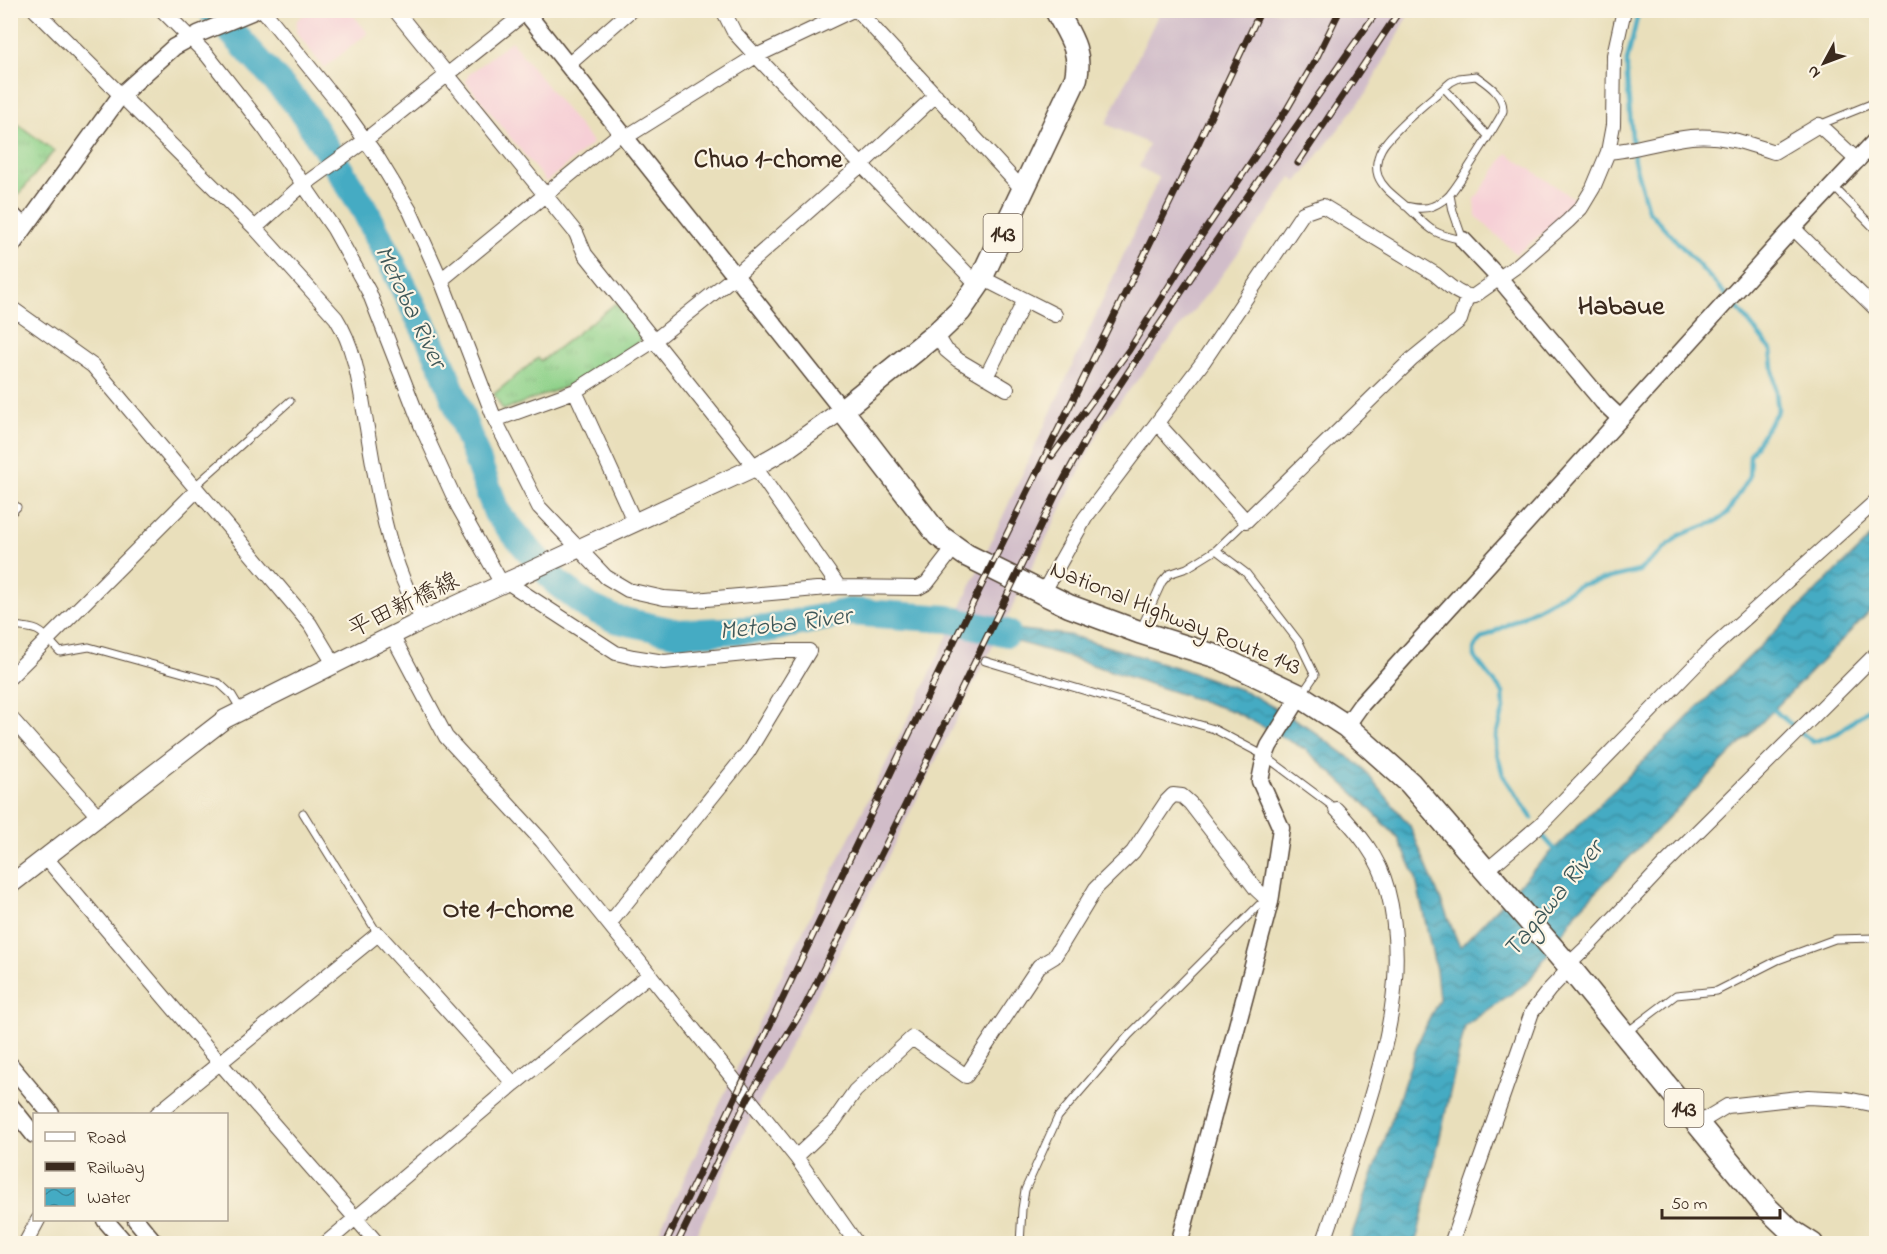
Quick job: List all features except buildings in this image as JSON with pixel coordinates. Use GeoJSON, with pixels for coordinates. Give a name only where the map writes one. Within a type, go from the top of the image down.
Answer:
{"type":"FeatureCollection","features":[{"type":"Feature","properties":{"kind":"highway","name":"143"},"geometry":{"type":"LineString","coordinates":[[842,410],[936,334],[960,311],[980,281],[1076,78],[1079,65],[1075,46],[1056,10]]}},
{"type":"Feature","properties":{"kind":"highway","name":"National Highway Route 143"},"geometry":{"type":"LineString","coordinates":[[842,410],[938,535],[954,548],[1069,606],[1139,632],[1218,657],[1297,702],[1346,726],[1410,783],[1568,965],[1766,1207],[1790,1230],[1812,1244]]}},
{"type":"Feature","properties":{"kind":"main road","name":"平田新橋線"},"geometry":{"type":"LineString","coordinates":[[10,885],[225,719],[392,635],[755,467],[790,447],[842,410]]}},
{"type":"Feature","properties":{"kind":"street"},"geometry":{"type":"LineString","coordinates":[[35,10],[255,228],[336,318],[350,344],[390,546],[423,621]]}},
{"type":"Feature","properties":{"kind":"street"},"geometry":{"type":"LineString","coordinates":[[162,10],[194,36],[307,183],[369,292],[421,425],[458,506],[513,586],[573,627],[616,653],[624,655],[664,662],[775,651],[809,651],[748,752],[609,924]]}},
{"type":"Feature","properties":{"kind":"street"},"geometry":{"type":"LineString","coordinates":[[395,10],[576,233],[585,254],[755,467],[839,587]]}},
{"type":"Feature","properties":{"kind":"street"},"geometry":{"type":"LineString","coordinates":[[568,65],[631,10]]}},
{"type":"Feature","properties":{"kind":"street"},"geometry":{"type":"LineString","coordinates":[[723,10],[734,32],[756,56],[861,165],[980,281],[1025,300],[1051,316]]}},
{"type":"Feature","properties":{"kind":"street"},"geometry":{"type":"LineString","coordinates":[[441,280],[544,196],[624,135],[756,56],[855,10],[1024,191]]}},
{"type":"Feature","properties":{"kind":"street"},"geometry":{"type":"LineString","coordinates":[[1043,592],[1085,518],[1203,362],[1303,213],[1323,206],[1435,274],[1467,297],[1474,296],[1518,265],[1581,208],[1593,188],[1608,152],[1613,125],[1614,55],[1624,10]]}},
{"type":"Feature","properties":{"kind":"street"},"geometry":{"type":"LineString","coordinates":[[10,248],[121,95],[174,47],[194,36],[256,11],[340,105],[359,145],[410,211],[441,280],[495,420],[539,507],[572,551],[606,577],[628,590],[664,598],[695,600],[839,587],[918,588],[927,583],[954,548]]}},
{"type":"Feature","properties":{"kind":"street"},"geometry":{"type":"LineString","coordinates":[[255,228],[307,183],[448,75],[525,11],[842,410]]}},
{"type":"Feature","properties":{"kind":"street"},"geometry":{"type":"LineString","coordinates":[[495,420],[575,391],[655,340],[735,276],[861,165],[936,95]]}},
{"type":"Feature","properties":{"kind":"street"},"geometry":{"type":"LineString","coordinates":[[1608,152],[1632,150],[1694,137],[1730,138],[1774,152],[1819,125],[1858,161]]}},
{"type":"Feature","properties":{"kind":"street"},"geometry":{"type":"LineString","coordinates":[[1346,726],[1361,705],[1620,418],[1792,228],[1876,140]]}},
{"type":"Feature","properties":{"kind":"street"},"geometry":{"type":"LineString","coordinates":[[10,213],[24,227]]}},
{"type":"Feature","properties":{"kind":"street"},"geometry":{"type":"LineString","coordinates":[[1792,228],[1876,309]]}},
{"type":"Feature","properties":{"kind":"street"},"geometry":{"type":"LineString","coordinates":[[1463,240],[1499,278],[1620,418]]}},
{"type":"Feature","properties":{"kind":"street"},"geometry":{"type":"LineString","coordinates":[[1157,423],[1246,521],[1412,359],[1460,320],[1467,297]]}},
{"type":"Feature","properties":{"kind":"street"},"geometry":{"type":"LineString","coordinates":[[986,377],[1025,300]]}},
{"type":"Feature","properties":{"kind":"street"},"geometry":{"type":"LineString","coordinates":[[10,307],[93,366],[310,624],[334,664]]}},
{"type":"Feature","properties":{"kind":"street"},"geometry":{"type":"LineString","coordinates":[[936,334],[952,355],[1007,389]]}},
{"type":"Feature","properties":{"kind":"street"},"geometry":{"type":"LineString","coordinates":[[575,391],[635,523]]}},
{"type":"Feature","properties":{"kind":"street"},"geometry":{"type":"LineString","coordinates":[[10,677],[196,488]]}},
{"type":"Feature","properties":{"kind":"street"},"geometry":{"type":"LineString","coordinates":[[1489,874],[1710,650],[1876,501]]}},
{"type":"Feature","properties":{"kind":"street"},"geometry":{"type":"LineString","coordinates":[[392,635],[446,737],[542,841],[796,1157],[857,1244]]}},
{"type":"Feature","properties":{"kind":"street"},"geometry":{"type":"LineString","coordinates":[[1450,1244],[1532,1012],[1568,965],[1587,948],[1680,849],[1876,654]]}},
{"type":"Feature","properties":{"kind":"street"},"geometry":{"type":"LineString","coordinates":[[1179,1244],[1270,902],[1281,828],[1260,781],[1267,751],[1297,702]]}},
{"type":"Feature","properties":{"kind":"street"},"geometry":{"type":"LineString","coordinates":[[10,717],[98,816]]}},
{"type":"Feature","properties":{"kind":"street"},"geometry":{"type":"LineString","coordinates":[[796,1157],[834,1121],[855,1091],[912,1038],[966,1076],[1039,966],[1054,957],[1096,888],[1133,852],[1173,795],[1182,796],[1190,803],[1256,889],[1270,902]]}},
{"type":"Feature","properties":{"kind":"street"},"geometry":{"type":"LineString","coordinates":[[1323,1244],[1379,1071],[1396,984],[1397,949],[1387,887],[1365,840],[1336,808]]}},
{"type":"Feature","properties":{"kind":"street"},"geometry":{"type":"LineString","coordinates":[[46,858],[378,1244]]}},
{"type":"Feature","properties":{"kind":"street"},"geometry":{"type":"LineString","coordinates":[[158,1113],[378,934],[514,1084]]}},
{"type":"Feature","properties":{"kind":"street"},"geometry":{"type":"LineString","coordinates":[[325,1244],[514,1084],[649,975]]}},
{"type":"Feature","properties":{"kind":"street"},"geometry":{"type":"LineString","coordinates":[[10,1065],[50,1113]]}},
{"type":"Feature","properties":{"kind":"street"},"geometry":{"type":"LineString","coordinates":[[1697,1124],[1727,1106],[1808,1097],[1876,1103]]}},
{"type":"Feature","properties":{"kind":"street"},"geometry":{"type":"LineString","coordinates":[[10,1105],[33,1134]]}},
{"type":"Feature","properties":{"kind":"street"},"geometry":{"type":"LineString","coordinates":[[25,1244],[37,1221]]}},
{"type":"Feature","properties":{"kind":"street"},"geometry":{"type":"LineString","coordinates":[[106,1221],[126,1244]]}},
{"type":"Feature","properties":{"kind":"street"},"geometry":{"type":"LineString","coordinates":[[137,1221],[156,1243]]}},
{"type":"Feature","properties":{"kind":"lane"},"geometry":{"type":"LineString","coordinates":[[1405,206],[1417,209],[1432,207],[1450,195],[1499,121],[1503,112],[1499,97],[1493,88],[1476,76],[1459,78],[1444,88],[1386,142],[1378,159],[1377,170],[1379,178],[1387,189],[1422,224],[1443,236],[1463,240]]}},
{"type":"Feature","properties":{"kind":"lane"},"geometry":{"type":"LineString","coordinates":[[1444,88],[1488,136]]}},
{"type":"Feature","properties":{"kind":"lane"},"geometry":{"type":"LineString","coordinates":[[1819,125],[1876,102]]}},
{"type":"Feature","properties":{"kind":"lane"},"geometry":{"type":"LineString","coordinates":[[1833,186],[1876,230]]}},
{"type":"Feature","properties":{"kind":"lane"},"geometry":{"type":"LineString","coordinates":[[1450,195],[1463,240]]}},
{"type":"Feature","properties":{"kind":"lane"},"geometry":{"type":"LineString","coordinates":[[196,488],[290,401]]}},
{"type":"Feature","properties":{"kind":"lane"},"geometry":{"type":"LineString","coordinates":[[10,501],[17,507],[10,514]]}},
{"type":"Feature","properties":{"kind":"lane"},"geometry":{"type":"LineString","coordinates":[[1139,632],[1162,582],[1169,574],[1187,568],[1216,550],[1246,521]]}},
{"type":"Feature","properties":{"kind":"lane"},"geometry":{"type":"LineString","coordinates":[[1216,550],[1246,573],[1299,642],[1315,675],[1297,702]]}},
{"type":"Feature","properties":{"kind":"lane"},"geometry":{"type":"LineString","coordinates":[[10,627],[29,627],[41,632],[60,652],[89,647],[219,683],[232,695],[241,711]]}},
{"type":"Feature","properties":{"kind":"lane"},"geometry":{"type":"LineString","coordinates":[[985,662],[1214,729],[1267,751],[1336,808]]}},
{"type":"Feature","properties":{"kind":"lane"},"geometry":{"type":"LineString","coordinates":[[303,813],[378,934]]}},
{"type":"Feature","properties":{"kind":"lane"},"geometry":{"type":"LineString","coordinates":[[1020,1244],[1025,1190],[1058,1117],[1135,1029],[1259,905],[1270,902]]}},
{"type":"Feature","properties":{"kind":"lane"},"geometry":{"type":"LineString","coordinates":[[1624,1034],[1676,995],[1717,991],[1778,960],[1835,939],[1876,938]]}},
{"type":"Feature","properties":{"kind":"shaded area"},"geometry":{"type":"Polygon","coordinates":[[[349,10],[368,33],[324,68],[296,32],[297,20],[309,11],[349,10]]]}},
{"type":"Feature","properties":{"kind":"shaded area"},"geometry":{"type":"Polygon","coordinates":[[[1160,11],[1411,11],[1366,94],[1297,182],[1291,177],[1219,279],[1105,420],[851,931],[746,1128],[692,1243],[653,1244],[785,967],[924,687],[1159,178],[1139,167],[1149,144],[1106,124],[1160,11]]]}},
{"type":"Feature","properties":{"kind":"shaded area"},"geometry":{"type":"Polygon","coordinates":[[[511,41],[593,143],[546,182],[466,82],[468,75],[511,41]]]}},
{"type":"Feature","properties":{"kind":"shaded area"},"geometry":{"type":"Polygon","coordinates":[[[1507,153],[1577,201],[1564,217],[1516,254],[1476,216],[1475,199],[1507,153]]]}},
{"type":"Feature","properties":{"kind":"green space"},"geometry":{"type":"Polygon","coordinates":[[[15,122],[54,151],[19,194],[11,191],[11,165],[15,159],[11,155],[11,127],[15,122]]]}},
{"type":"Feature","properties":{"kind":"green space"},"geometry":{"type":"Polygon","coordinates":[[[616,303],[640,332],[641,341],[573,384],[503,410],[494,394],[538,358],[541,361],[616,303]]]}},
{"type":"Feature","properties":{"kind":"water","name":"Tagawa River"},"geometry":{"type":"Polygon","coordinates":[[[1876,532],[1876,605],[1579,909],[1528,982],[1465,1026],[1416,1243],[1349,1243],[1419,1040],[1439,999],[1436,970],[1415,875],[1398,838],[1359,798],[1305,749],[1235,712],[1059,654],[949,622],[1069,635],[1182,669],[1247,692],[1306,726],[1362,767],[1410,826],[1460,947],[1534,869],[1876,532]]]}},
{"type":"Feature","properties":{"kind":"waterway","name":"Metoba River"},"geometry":{"type":"LineString","coordinates":[[212,10],[300,107],[365,210],[441,362],[497,513],[556,582],[589,607],[615,619],[678,633],[766,629],[850,612],[948,619],[1007,633]]}},
{"type":"Feature","properties":{"kind":"waterway"},"geometry":{"type":"LineString","coordinates":[[1639,10],[1627,61],[1627,79],[1634,161],[1648,210],[1726,295]]}},
{"type":"Feature","properties":{"kind":"waterway"},"geometry":{"type":"LineString","coordinates":[[1532,818],[1503,775],[1496,750],[1496,736],[1504,709],[1503,693],[1476,659],[1474,648],[1481,639],[1580,585],[1639,571],[1680,535],[1718,521],[1728,512],[1749,477],[1750,455],[1778,410],[1771,350],[1732,301]]}},
{"type":"Feature","properties":{"kind":"waterway"},"geometry":{"type":"LineString","coordinates":[[1771,708],[1813,742],[1838,733],[1876,703]]}},
{"type":"Feature","properties":{"kind":"waterway","name":"Tagawa River"},"geometry":{"type":"LineString","coordinates":[[1542,835],[1556,851]]}},
{"type":"Feature","properties":{"kind":"railway"},"geometry":{"type":"LineString","coordinates":[[665,1244],[940,670],[1176,190],[1261,10]]}},
{"type":"Feature","properties":{"kind":"railway"},"geometry":{"type":"LineString","coordinates":[[1052,456],[1129,350],[1189,254],[1287,109],[1316,59],[1340,10]]}},
{"type":"Feature","properties":{"kind":"railway"},"geometry":{"type":"LineString","coordinates":[[677,1244],[748,1098],[805,1006],[1057,492],[1097,419],[1200,264],[1378,10]]}},
{"type":"Feature","properties":{"kind":"railway"},"geometry":{"type":"LineString","coordinates":[[1298,163],[1400,10]]}},
{"type":"Feature","properties":{"kind":"district","name":"Chuo 1-chome"},"geometry":{"type":"Point","coordinates":[768,158]}},
{"type":"Feature","properties":{"kind":"district","name":"Habaue"},"geometry":{"type":"Point","coordinates":[1621,305]}},
{"type":"Feature","properties":{"kind":"district","name":"Ote 1-chome"},"geometry":{"type":"Point","coordinates":[508,908]}}]}
